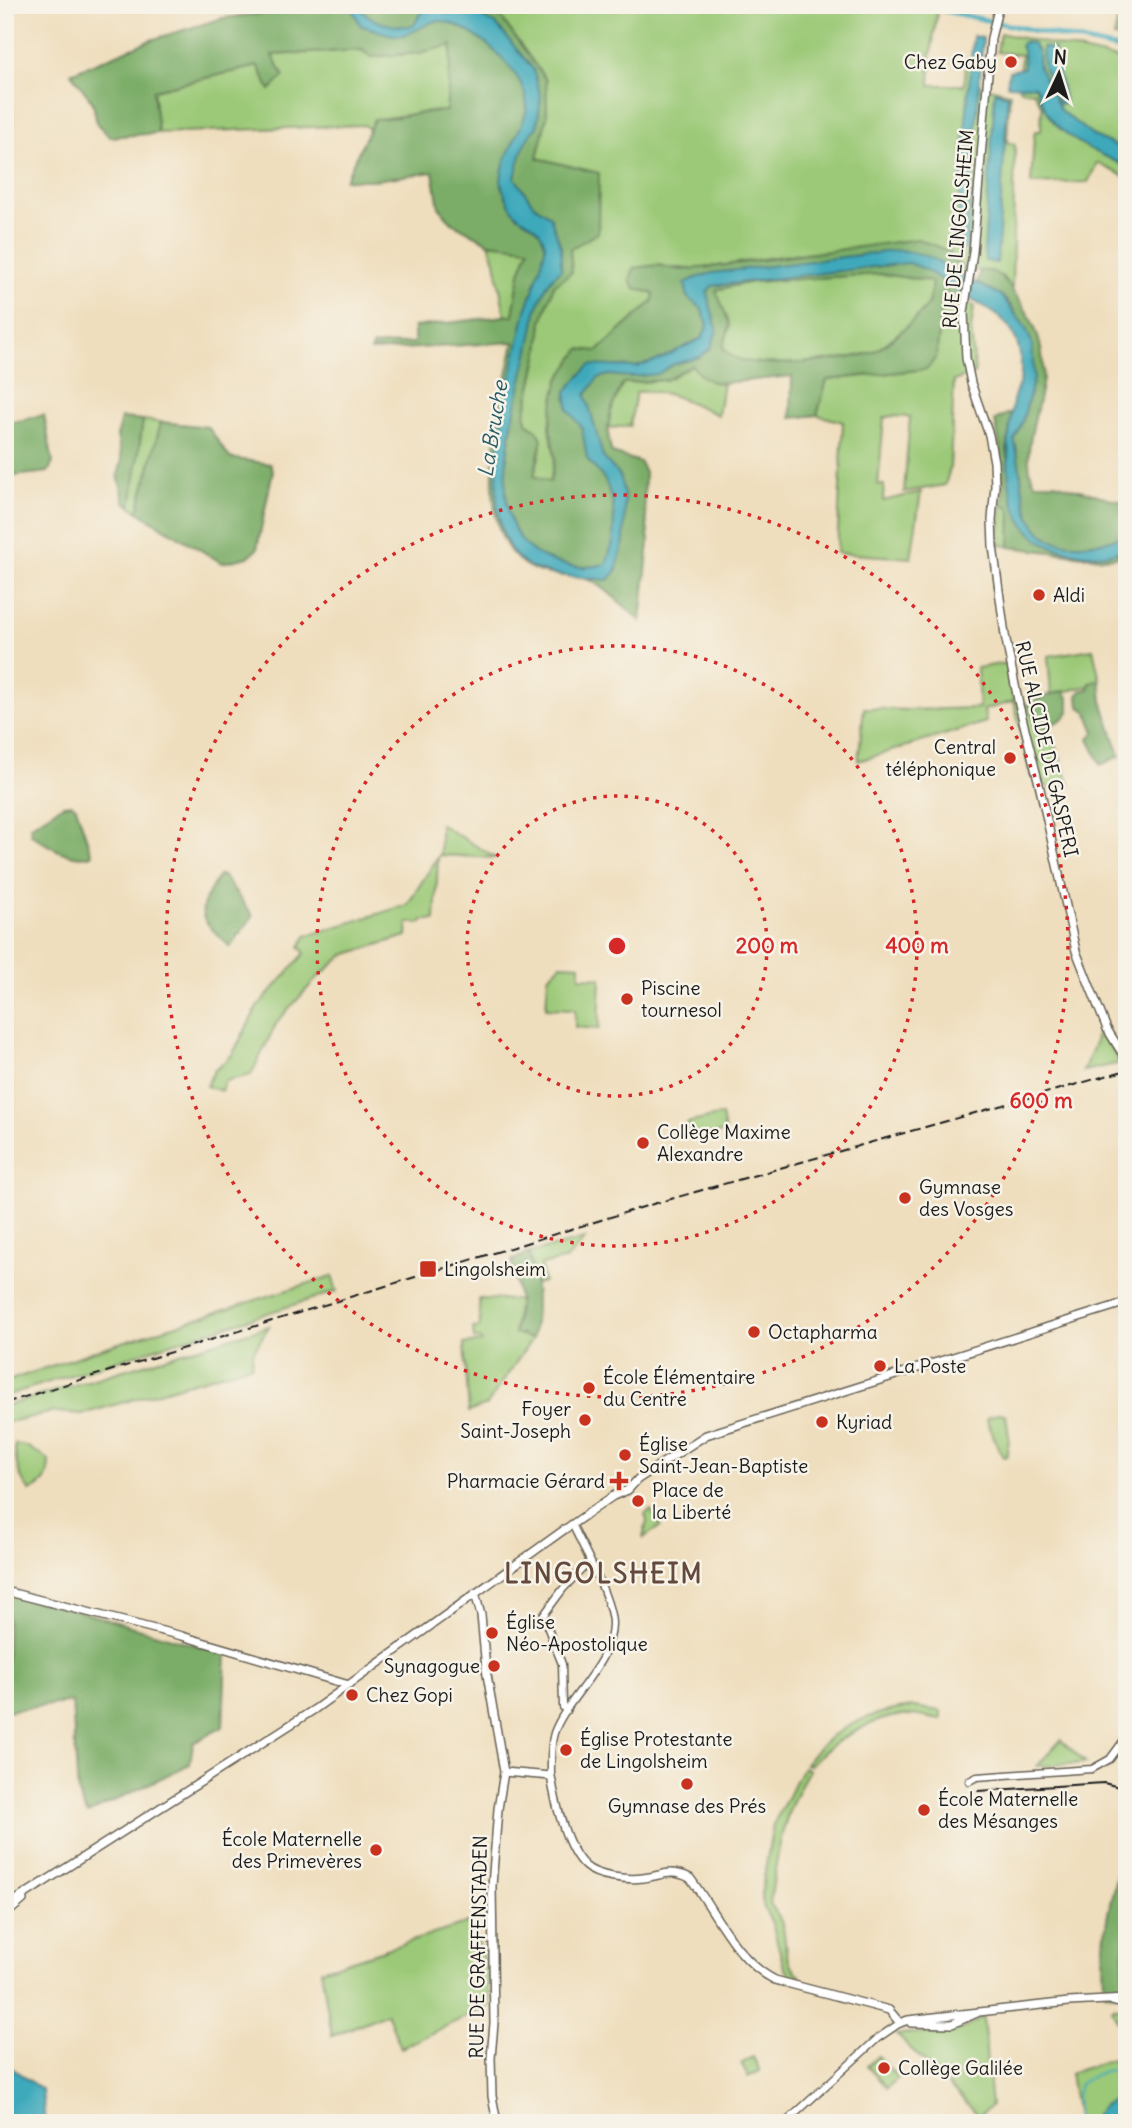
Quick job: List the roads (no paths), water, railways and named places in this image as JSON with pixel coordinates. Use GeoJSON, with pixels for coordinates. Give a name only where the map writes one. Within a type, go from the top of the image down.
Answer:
{"type":"FeatureCollection","features":[{"type":"Feature","properties":{"kind":"main road","name":"RUE DE LINGOLSHEIM"},"geometry":{"type":"LineString","coordinates":[[994,552],[994,463],[989,435],[968,369],[964,325],[993,28],[999,5]]}},
{"type":"Feature","properties":{"kind":"main road","name":"RUE ALCIDE DE GASPERI"},"geometry":{"type":"LineString","coordinates":[[994,552],[1011,668],[1040,784],[1076,951],[1107,1030],[1127,1061]]}},
{"type":"Feature","properties":{"kind":"main road"},"geometry":{"type":"LineString","coordinates":[[6,1910],[37,1886],[264,1743],[572,1524],[613,1496],[628,1490],[638,1479],[712,1432],[1127,1302]]}},
{"type":"Feature","properties":{"kind":"main road"},"geometry":{"type":"LineString","coordinates":[[5,1591],[351,1683]]}},
{"type":"Feature","properties":{"kind":"main road"},"geometry":{"type":"LineString","coordinates":[[475,1593],[481,1615],[486,1669],[505,1774],[551,1778],[556,1802],[570,1840],[587,1868],[633,1879],[668,1872],[690,1878],[743,1953],[765,1975],[779,1982],[889,2010],[900,2023],[952,2024],[977,2012],[1127,1999]]}},
{"type":"Feature","properties":{"kind":"main road","name":"RUE DE GRAFFENSTADEN"},"geometry":{"type":"LineString","coordinates":[[497,2123],[492,2096],[492,1886],[498,1809],[505,1774]]}},
{"type":"Feature","properties":{"kind":"main road"},"geometry":{"type":"LineString","coordinates":[[1104,2000],[1127,2005]]}},
{"type":"Feature","properties":{"kind":"street"},"geometry":{"type":"LineString","coordinates":[[551,1778],[553,1738],[566,1711],[597,1666],[610,1640],[612,1622],[606,1600],[572,1524]]}},
{"type":"Feature","properties":{"kind":"street"},"geometry":{"type":"LineString","coordinates":[[566,1711],[563,1707],[562,1664],[543,1616],[563,1589],[589,1562]]}},
{"type":"Feature","properties":{"kind":"street"},"geometry":{"type":"LineString","coordinates":[[969,1781],[977,1777],[1092,1769],[1110,1759],[1127,1736]]}},
{"type":"Feature","properties":{"kind":"street"},"geometry":{"type":"LineString","coordinates":[[785,2123],[878,2038],[900,2023]]}},
{"type":"Feature","properties":{"kind":"water"},"geometry":{"type":"Polygon","coordinates":[[[350,5],[359,5],[376,20],[398,26],[413,26],[425,7],[472,12],[496,24],[533,69],[541,97],[537,127],[525,143],[515,178],[534,205],[550,216],[561,247],[561,270],[548,284],[536,311],[509,444],[506,480],[509,513],[520,539],[543,557],[574,566],[598,566],[606,564],[613,542],[612,499],[605,480],[587,459],[582,428],[568,409],[566,391],[590,365],[635,367],[656,361],[702,338],[708,324],[701,308],[688,298],[685,284],[693,279],[712,273],[900,250],[936,260],[949,270],[1001,295],[1026,328],[1032,343],[1034,378],[1022,423],[1014,440],[1027,509],[1034,524],[1044,535],[1059,542],[1081,544],[1100,543],[1127,532],[1127,547],[1104,555],[1080,553],[1043,542],[1027,528],[1016,511],[1008,468],[1013,401],[1021,373],[1020,353],[1015,338],[1004,322],[990,310],[955,291],[925,270],[908,263],[712,286],[707,293],[717,329],[711,348],[699,357],[672,365],[658,374],[631,377],[609,375],[598,378],[586,395],[603,457],[620,476],[625,500],[624,541],[616,572],[608,580],[576,577],[543,572],[524,563],[507,543],[499,515],[496,481],[505,404],[526,310],[545,249],[536,228],[514,212],[501,179],[505,160],[525,116],[527,102],[514,72],[502,58],[488,45],[459,27],[440,21],[429,23],[408,34],[392,35],[361,26],[350,5]]]}},
{"type":"Feature","properties":{"kind":"water"},"geometry":{"type":"Polygon","coordinates":[[[973,36],[983,38],[967,243],[966,249],[961,250],[956,241],[973,36]]]}},
{"type":"Feature","properties":{"kind":"water"},"geometry":{"type":"Polygon","coordinates":[[[1023,42],[1032,43],[1038,51],[1039,67],[1061,111],[1092,135],[1127,151],[1127,167],[1065,133],[1049,116],[1035,86],[1007,85],[1009,71],[1024,68],[1023,50],[1020,46],[1023,42]]]}},
{"type":"Feature","properties":{"kind":"water"},"geometry":{"type":"Polygon","coordinates":[[[1042,47],[1054,49],[1065,103],[1060,104],[1043,67],[1042,47]]]}},
{"type":"Feature","properties":{"kind":"water"},"geometry":{"type":"Polygon","coordinates":[[[995,91],[1008,95],[997,263],[985,261],[984,249],[995,91]]]}},
{"type":"Feature","properties":{"kind":"water"},"geometry":{"type":"Polygon","coordinates":[[[5,2063],[42,2090],[45,2123],[5,2123],[5,2063]]]}},
{"type":"Feature","properties":{"kind":"water"},"geometry":{"type":"Polygon","coordinates":[[[1127,2092],[1127,2123],[1089,2123],[1102,2106],[1127,2092]]]}},
{"type":"Feature","properties":{"kind":"waterway"},"geometry":{"type":"LineString","coordinates":[[918,5],[1127,51]]}},
{"type":"Feature","properties":{"kind":"waterway"},"geometry":{"type":"LineString","coordinates":[[1077,2123],[1080,2083],[1094,2075],[1127,2066]]}},
{"type":"Feature","properties":{"kind":"tram line"},"geometry":{"type":"LineString","coordinates":[[978,1791],[1104,1783],[1119,1787],[1127,1795]]}},
{"type":"Feature","properties":{"kind":"railway"},"geometry":{"type":"LineString","coordinates":[[5,1403],[653,1204],[1127,1070]]}},
{"type":"Feature","properties":{"kind":"place","name":"Chez Gaby"},"geometry":{"type":"Point","coordinates":[1011,62]}},
{"type":"Feature","properties":{"kind":"place","name":"Aldi"},"geometry":{"type":"Point","coordinates":[1039,595]}},
{"type":"Feature","properties":{"kind":"place","name":"Central téléphonique"},"geometry":{"type":"Point","coordinates":[1010,758]}},
{"type":"Feature","properties":{"kind":"place","name":"Piscine tournesol"},"geometry":{"type":"Point","coordinates":[627,999]}},
{"type":"Feature","properties":{"kind":"place","name":"Collège Maxime Alexandre"},"geometry":{"type":"Point","coordinates":[643,1143]}},
{"type":"Feature","properties":{"kind":"place","name":"Gymnase des Vosges"},"geometry":{"type":"Point","coordinates":[905,1198]}},
{"type":"Feature","properties":{"kind":"place","name":"Lingolsheim"},"geometry":{"type":"Point","coordinates":[428,1269]}},
{"type":"Feature","properties":{"kind":"place","name":"Octapharma"},"geometry":{"type":"Point","coordinates":[754,1332]}},
{"type":"Feature","properties":{"kind":"place","name":"La Poste"},"geometry":{"type":"Point","coordinates":[880,1366]}},
{"type":"Feature","properties":{"kind":"place","name":"École Élémentaire du Centre"},"geometry":{"type":"Point","coordinates":[589,1388]}},
{"type":"Feature","properties":{"kind":"place","name":"Foyer Saint-Joseph"},"geometry":{"type":"Point","coordinates":[585,1420]}},
{"type":"Feature","properties":{"kind":"place","name":"Kyriad"},"geometry":{"type":"Point","coordinates":[822,1422]}},
{"type":"Feature","properties":{"kind":"place","name":"Église Saint-Jean-Baptiste"},"geometry":{"type":"Point","coordinates":[625,1455]}},
{"type":"Feature","properties":{"kind":"place","name":"Pharmacie Gérard"},"geometry":{"type":"Point","coordinates":[619,1481]}},
{"type":"Feature","properties":{"kind":"place","name":"Place de la Liberté"},"geometry":{"type":"Point","coordinates":[638,1501]}},
{"type":"Feature","properties":{"kind":"place","name":"Église Néo-Apostolique"},"geometry":{"type":"Point","coordinates":[492,1633]}},
{"type":"Feature","properties":{"kind":"place","name":"Synagogue"},"geometry":{"type":"Point","coordinates":[494,1666]}},
{"type":"Feature","properties":{"kind":"place","name":"Chez Gopi"},"geometry":{"type":"Point","coordinates":[352,1695]}},
{"type":"Feature","properties":{"kind":"place","name":"Église Protestante de Lingolsheim"},"geometry":{"type":"Point","coordinates":[566,1750]}},
{"type":"Feature","properties":{"kind":"place","name":"Gymnase des Prés"},"geometry":{"type":"Point","coordinates":[687,1784]}},
{"type":"Feature","properties":{"kind":"place","name":"École Maternelle des Mésanges"},"geometry":{"type":"Point","coordinates":[924,1810]}},
{"type":"Feature","properties":{"kind":"place","name":"École Maternelle des Primevères"},"geometry":{"type":"Point","coordinates":[376,1850]}},
{"type":"Feature","properties":{"kind":"place","name":"Collège Galilée"},"geometry":{"type":"Point","coordinates":[884,2068]}},
{"type":"Feature","properties":{"kind":"district","name":"LINGOLSHEIM"},"geometry":{"type":"Point","coordinates":[604,1574]}},
{"type":"Feature","properties":{"kind":"water label","name":"La Bruche"},"geometry":{"type":"Point","coordinates":[493,429]}}]}
